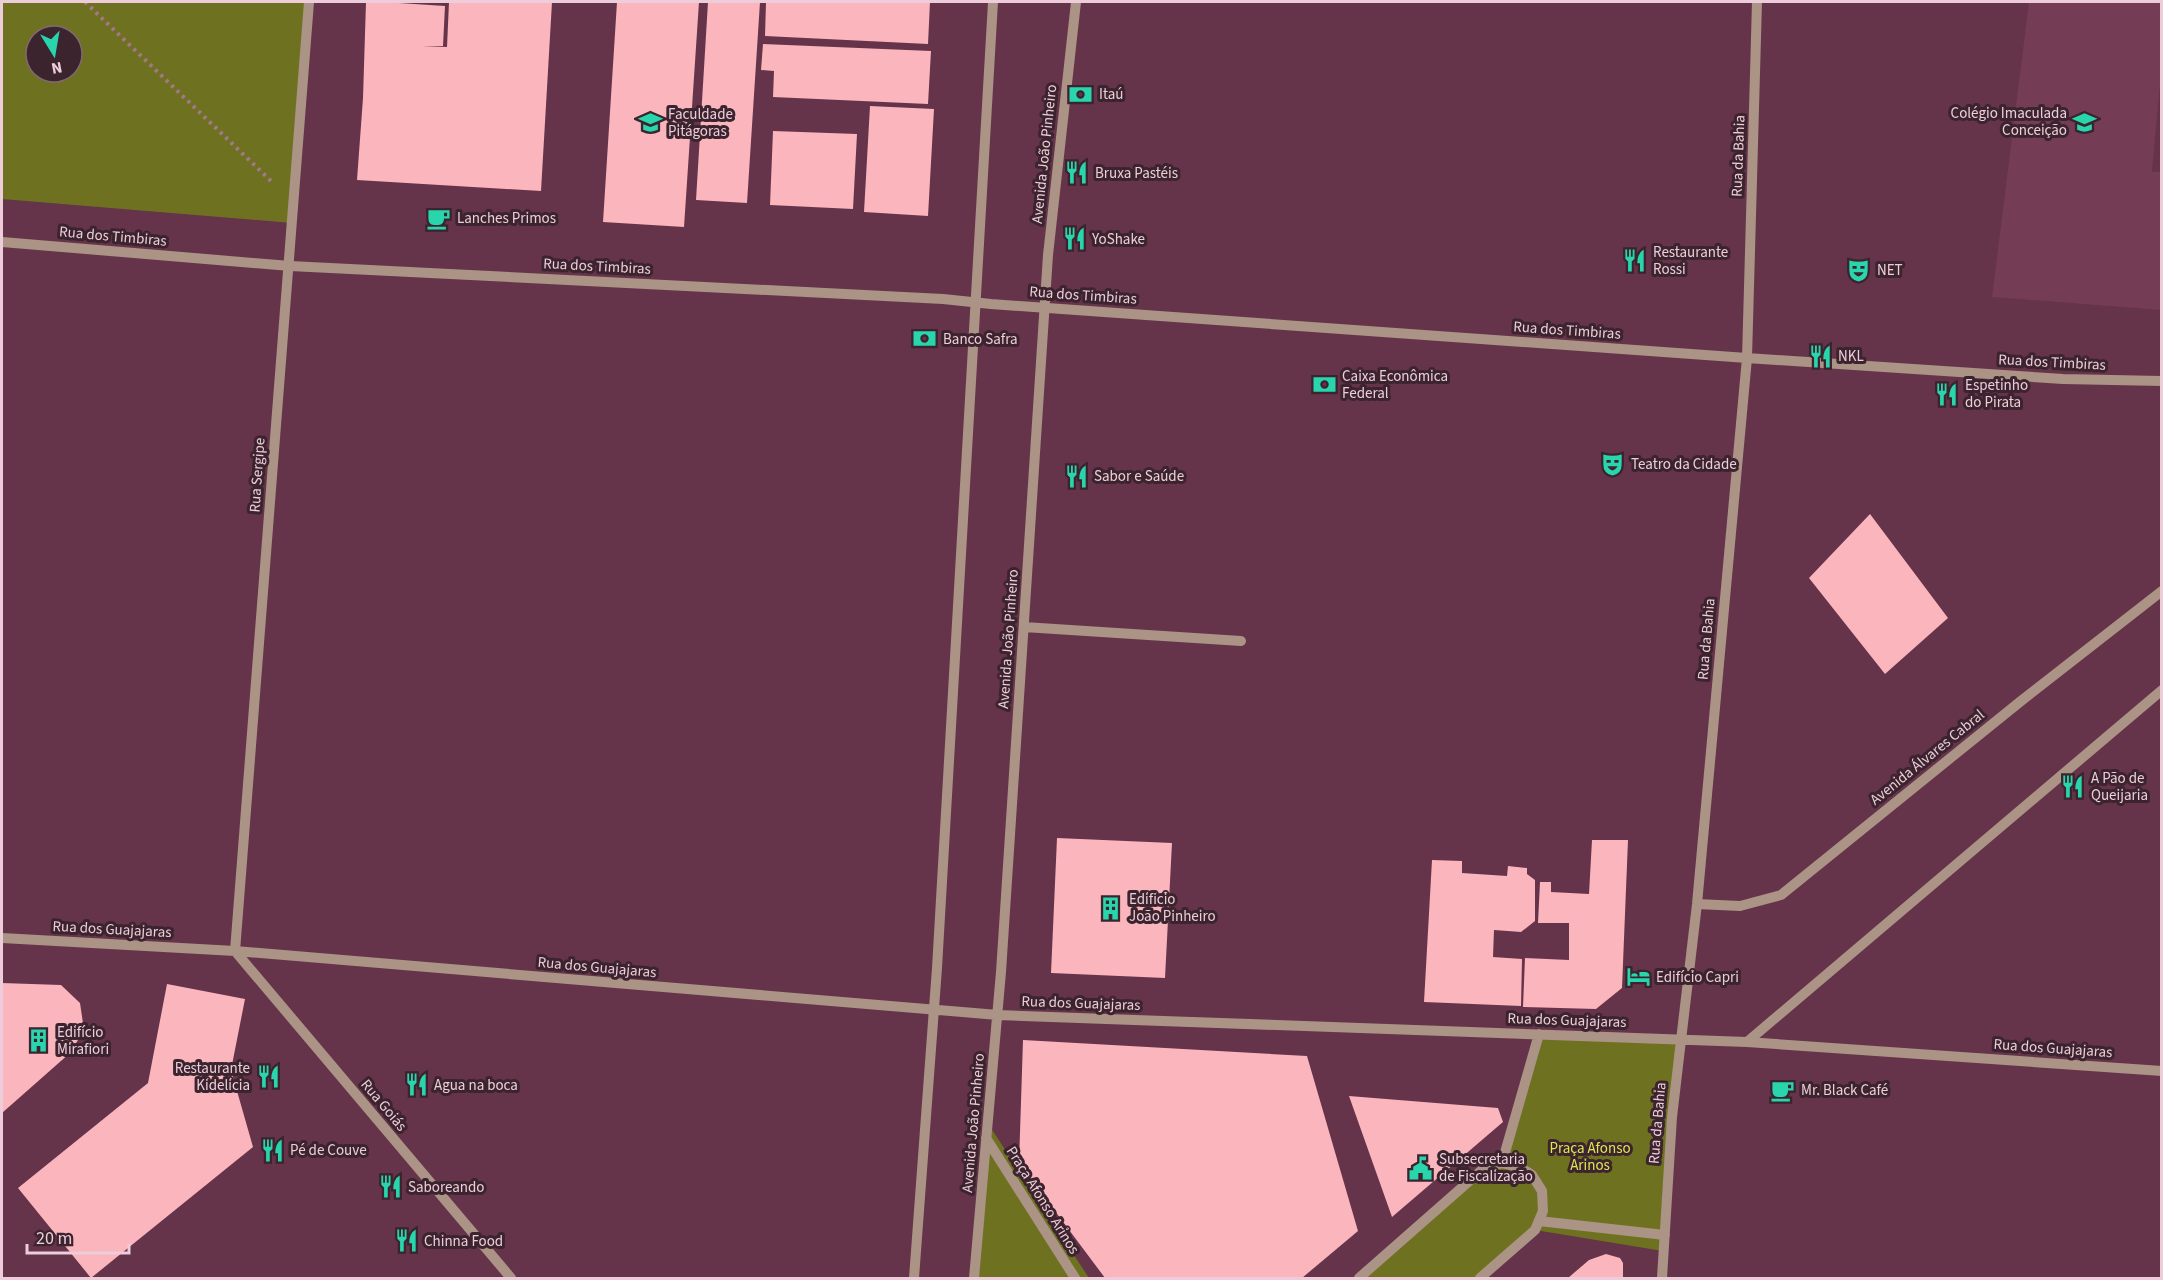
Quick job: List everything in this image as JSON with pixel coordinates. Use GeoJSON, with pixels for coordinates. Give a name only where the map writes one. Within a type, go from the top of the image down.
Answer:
{"type":"FeatureCollection","features":[{"type":"Feature","properties":{"kind":"street","name":"Rua Sergipe"},"geometry":{"type":"LineString","coordinates":[[235,951],[309,2]]}},
{"type":"Feature","properties":{"kind":"street"},"geometry":{"type":"LineString","coordinates":[[914,1278],[934,1010],[993,2]]}},
{"type":"Feature","properties":{"kind":"street","name":"Avenida João Pinheiro"},"geometry":{"type":"LineString","coordinates":[[975,1278],[998,1015],[1044,308],[1076,2]]}},
{"type":"Feature","properties":{"kind":"street","name":"Rua da Bahia"},"geometry":{"type":"LineString","coordinates":[[1662,1278],[1672,1117],[1698,904],[1747,358],[1757,2]]}},
{"type":"Feature","properties":{"kind":"street","name":"Rua dos Timbiras"},"geometry":{"type":"LineString","coordinates":[[2,242],[290,266],[975,302],[1747,358],[2063,379],[2162,381]]}},
{"type":"Feature","properties":{"kind":"street","name":"Avenida Álvares Cabral"},"geometry":{"type":"LineString","coordinates":[[1698,904],[1740,906],[1781,896],[2004,714],[2162,591]]}},
{"type":"Feature","properties":{"kind":"street"},"geometry":{"type":"LineString","coordinates":[[1024,627],[1241,641]]}},
{"type":"Feature","properties":{"kind":"street"},"geometry":{"type":"LineString","coordinates":[[1747,1041],[2162,690]]}},
{"type":"Feature","properties":{"kind":"street","name":"Rua dos Guajajaras"},"geometry":{"type":"LineString","coordinates":[[2,938],[235,951],[998,1015],[1747,1041],[2162,1071]]}},
{"type":"Feature","properties":{"kind":"street","name":"Rua Goiás"},"geometry":{"type":"LineString","coordinates":[[235,951],[511,1278]]}},
{"type":"Feature","properties":{"kind":"street"},"geometry":{"type":"LineString","coordinates":[[1502,1163],[1539,1034]]}},
{"type":"Feature","properties":{"kind":"street","name":"Praça Afonso Arinos"},"geometry":{"type":"LineString","coordinates":[[986,1138],[1075,1278]]}},
{"type":"Feature","properties":{"kind":"street"},"geometry":{"type":"LineString","coordinates":[[1359,1278],[1483,1169],[1502,1163],[1520,1167],[1532,1175],[1542,1191],[1543,1211],[1535,1230],[1480,1278]]}},
{"type":"Feature","properties":{"kind":"street"},"geometry":{"type":"LineString","coordinates":[[1539,1221],[1665,1235]]}},
{"type":"Feature","properties":{"kind":"path"},"geometry":{"type":"LineString","coordinates":[[85,2],[294,202]]}},
{"type":"Feature","properties":{"kind":"shaded area","name":"Colégio Imaculada Conceição"},"geometry":{"type":"Polygon","coordinates":[[[2029,2],[2161,2],[2161,73],[2152,172],[2161,172],[2161,310],[1992,297],[2029,2]]]}},
{"type":"Feature","properties":{"kind":"green space"},"geometry":{"type":"Polygon","coordinates":[[[2,2],[309,2],[292,223],[2,199],[2,2]]]}},
{"type":"Feature","properties":{"kind":"green space","name":"Praça Afonso Arinos"},"geometry":{"type":"Polygon","coordinates":[[[1534,1035],[1681,1040],[1663,1251],[1535,1230],[1480,1278],[1359,1278],[1501,1161],[1534,1035]]]}},
{"type":"Feature","properties":{"kind":"green space"},"geometry":{"type":"Polygon","coordinates":[[[987,1122],[1089,1278],[976,1278],[987,1122]]]}},
{"type":"Feature","properties":{"kind":"building"},"geometry":{"type":"Polygon","coordinates":[[[366,2],[445,6],[443,46],[422,46],[447,47],[449,2],[552,2],[541,191],[357,180],[363,98],[366,2]]]}},
{"type":"Feature","properties":{"kind":"building","name":"Faculdade Pitágoras"},"geometry":{"type":"Polygon","coordinates":[[[617,2],[699,2],[684,227],[603,222],[617,2]]]}},
{"type":"Feature","properties":{"kind":"building"},"geometry":{"type":"Polygon","coordinates":[[[708,2],[760,2],[747,203],[696,200],[708,2]]]}},
{"type":"Feature","properties":{"kind":"building"},"geometry":{"type":"Polygon","coordinates":[[[766,2],[930,2],[928,44],[765,36],[766,2]]]}},
{"type":"Feature","properties":{"kind":"building"},"geometry":{"type":"Polygon","coordinates":[[[763,44],[931,51],[928,104],[773,97],[774,71],[761,70],[763,44]]]}},
{"type":"Feature","properties":{"kind":"building"},"geometry":{"type":"Polygon","coordinates":[[[870,106],[934,109],[928,216],[864,212],[870,106]]]}},
{"type":"Feature","properties":{"kind":"building"},"geometry":{"type":"Polygon","coordinates":[[[773,131],[857,134],[853,209],[770,205],[773,131]]]}},
{"type":"Feature","properties":{"kind":"building"},"geometry":{"type":"Polygon","coordinates":[[[1870,514],[1948,618],[1885,674],[1809,578],[1870,514]]]}},
{"type":"Feature","properties":{"kind":"building","name":"Edificio João Pinheiro"},"geometry":{"type":"Polygon","coordinates":[[[1057,838],[1172,843],[1165,978],[1051,973],[1057,838]]]}},
{"type":"Feature","properties":{"kind":"building"},"geometry":{"type":"Polygon","coordinates":[[[1592,840],[1628,840],[1622,988],[1596,1009],[1523,1007],[1525,958],[1569,960],[1569,923],[1538,923],[1540,882],[1551,882],[1551,892],[1589,894],[1592,840]]]}},
{"type":"Feature","properties":{"kind":"building"},"geometry":{"type":"Polygon","coordinates":[[[1432,860],[1462,861],[1462,873],[1507,876],[1508,866],[1527,868],[1527,874],[1535,880],[1535,921],[1521,932],[1494,930],[1493,957],[1522,959],[1521,1006],[1424,1002],[1432,860]]]}},
{"type":"Feature","properties":{"kind":"building","name":"Edifício Mirafiori"},"geometry":{"type":"Polygon","coordinates":[[[2,983],[61,985],[80,1003],[84,1030],[70,1053],[2,1113],[2,983]]]}},
{"type":"Feature","properties":{"kind":"building"},"geometry":{"type":"Polygon","coordinates":[[[167,984],[245,999],[231,1070],[253,1147],[91,1278],[18,1188],[148,1083],[167,984]]]}},
{"type":"Feature","properties":{"kind":"building"},"geometry":{"type":"Polygon","coordinates":[[[1023,1040],[1307,1056],[1358,1231],[1302,1278],[1105,1278],[1019,1163],[1023,1040]]]}},
{"type":"Feature","properties":{"kind":"building"},"geometry":{"type":"Polygon","coordinates":[[[1349,1096],[1498,1108],[1503,1122],[1392,1217],[1349,1096]]]}},
{"type":"Feature","properties":{"kind":"building"},"geometry":{"type":"Polygon","coordinates":[[[1606,1254],[1620,1258],[1623,1263],[1623,1278],[1568,1278],[1589,1260],[1606,1254]]]}},
{"type":"Feature","properties":{"kind":"place","name":"Itaú"},"geometry":{"type":"Point","coordinates":[1081,94]}},
{"type":"Feature","properties":{"kind":"place","name":"Colégio Imaculada Conceição"},"geometry":{"type":"Point","coordinates":[2085,122]}},
{"type":"Feature","properties":{"kind":"place","name":"Faculdade Pitágoras"},"geometry":{"type":"Point","coordinates":[650,123]}},
{"type":"Feature","properties":{"kind":"place","name":"Bruxa Pastéis"},"geometry":{"type":"Point","coordinates":[1077,173]}},
{"type":"Feature","properties":{"kind":"place","name":"Lanches Primos"},"geometry":{"type":"Point","coordinates":[439,218]}},
{"type":"Feature","properties":{"kind":"place","name":"YoShake"},"geometry":{"type":"Point","coordinates":[1074,239]}},
{"type":"Feature","properties":{"kind":"place","name":"Restaurante Rossi"},"geometry":{"type":"Point","coordinates":[1635,261]}},
{"type":"Feature","properties":{"kind":"place","name":"NET"},"geometry":{"type":"Point","coordinates":[1859,270]}},
{"type":"Feature","properties":{"kind":"place","name":"Banco Safra"},"geometry":{"type":"Point","coordinates":[925,339]}},
{"type":"Feature","properties":{"kind":"place","name":"NKL"},"geometry":{"type":"Point","coordinates":[1820,356]}},
{"type":"Feature","properties":{"kind":"place","name":"Caixa Econômica Federal"},"geometry":{"type":"Point","coordinates":[1324,385]}},
{"type":"Feature","properties":{"kind":"place","name":"Espetinho do Pirata"},"geometry":{"type":"Point","coordinates":[1947,394]}},
{"type":"Feature","properties":{"kind":"place","name":"Teatro da Cidade"},"geometry":{"type":"Point","coordinates":[1613,464]}},
{"type":"Feature","properties":{"kind":"place","name":"Sabor e Saúde"},"geometry":{"type":"Point","coordinates":[1076,476]}},
{"type":"Feature","properties":{"kind":"place","name":"A Pão de Queijaria"},"geometry":{"type":"Point","coordinates":[2073,787]}},
{"type":"Feature","properties":{"kind":"place","name":"Edificio João Pinheiro"},"geometry":{"type":"Point","coordinates":[1111,908]}},
{"type":"Feature","properties":{"kind":"place","name":"Edifício Capri"},"geometry":{"type":"Point","coordinates":[1638,977]}},
{"type":"Feature","properties":{"kind":"place","name":"Edifício Mirafiori"},"geometry":{"type":"Point","coordinates":[39,1041]}},
{"type":"Feature","properties":{"kind":"place","name":"Restaurante Kidelicia"},"geometry":{"type":"Point","coordinates":[268,1077]}},
{"type":"Feature","properties":{"kind":"place","name":"Agua na boca"},"geometry":{"type":"Point","coordinates":[416,1085]}},
{"type":"Feature","properties":{"kind":"place","name":"Mr. Black Café"},"geometry":{"type":"Point","coordinates":[1783,1090]}},
{"type":"Feature","properties":{"kind":"place","name":"Pé de Couve"},"geometry":{"type":"Point","coordinates":[272,1150]}},
{"type":"Feature","properties":{"kind":"place","name":"Subsecretaria de Fiscalização"},"geometry":{"type":"Point","coordinates":[1421,1168]}},
{"type":"Feature","properties":{"kind":"place","name":"Saboreando"},"geometry":{"type":"Point","coordinates":[390,1187]}},
{"type":"Feature","properties":{"kind":"place","name":"Chinna Food"},"geometry":{"type":"Point","coordinates":[406,1241]}}]}
